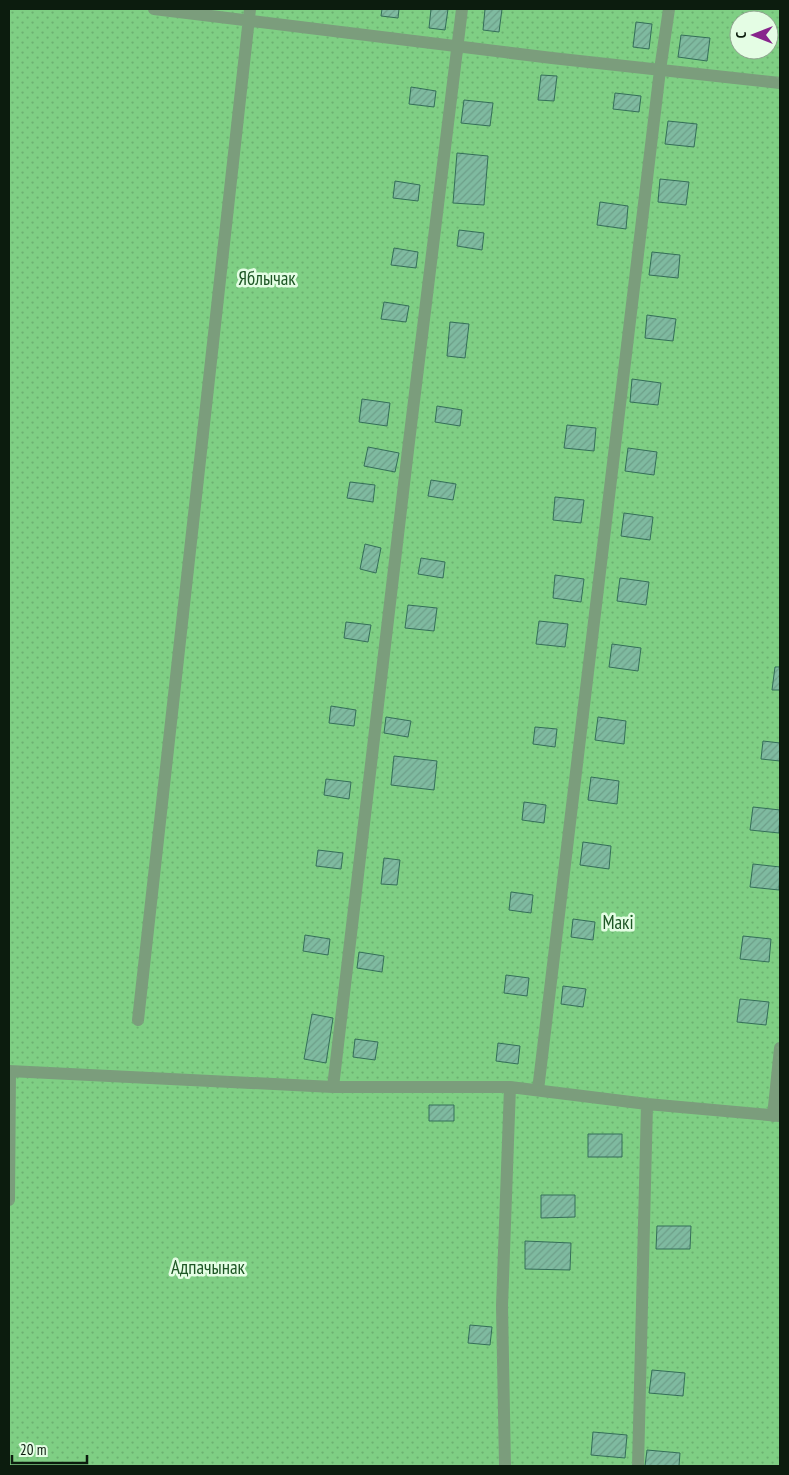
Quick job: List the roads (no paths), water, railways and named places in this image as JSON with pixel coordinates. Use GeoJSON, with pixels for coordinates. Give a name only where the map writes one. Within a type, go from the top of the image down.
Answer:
{"type":"FeatureCollection","features":[{"type":"Feature","properties":{"kind":"lane"},"geometry":{"type":"LineString","coordinates":[[154,9],[249,15],[456,46],[780,84]]}},
{"type":"Feature","properties":{"kind":"lane"},"geometry":{"type":"LineString","coordinates":[[334,1087],[456,46],[462,9]]}},
{"type":"Feature","properties":{"kind":"lane"},"geometry":{"type":"LineString","coordinates":[[538,1090],[660,70],[669,9]]}},
{"type":"Feature","properties":{"kind":"lane"},"geometry":{"type":"LineString","coordinates":[[138,1020],[249,15]]}},
{"type":"Feature","properties":{"kind":"lane"},"geometry":{"type":"LineString","coordinates":[[9,1200],[9,1071],[334,1087],[510,1087],[647,1104],[776,1116],[780,1048]]}},
{"type":"Feature","properties":{"kind":"lane"},"geometry":{"type":"LineString","coordinates":[[505,1466],[502,1306],[510,1087]]}},
{"type":"Feature","properties":{"kind":"lane"},"geometry":{"type":"LineString","coordinates":[[638,1466],[647,1104]]}},
{"type":"Feature","properties":{"kind":"park label","name":"Яблычак"},"geometry":{"type":"Point","coordinates":[267,278]}},
{"type":"Feature","properties":{"kind":"park label","name":"Макі"},"geometry":{"type":"Point","coordinates":[618,922]}},
{"type":"Feature","properties":{"kind":"park label","name":"Адпачынак"},"geometry":{"type":"Point","coordinates":[208,1267]}}]}
